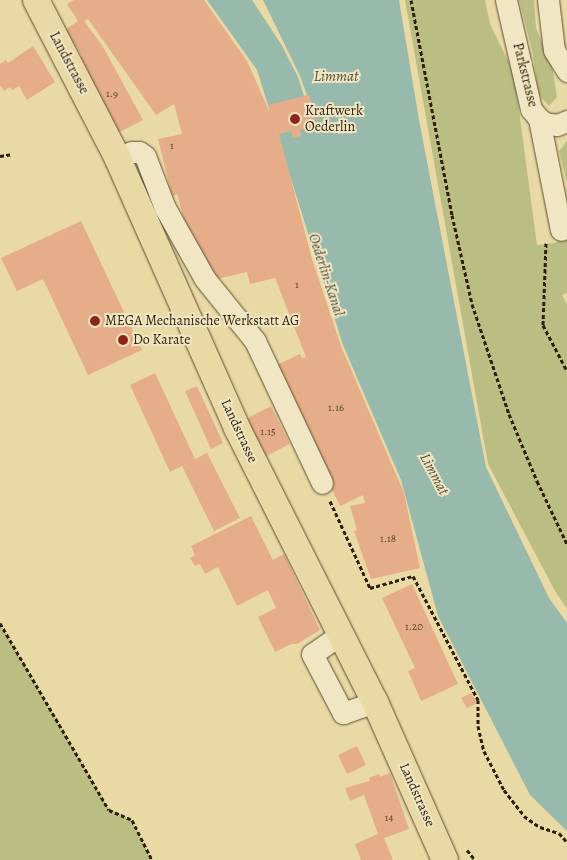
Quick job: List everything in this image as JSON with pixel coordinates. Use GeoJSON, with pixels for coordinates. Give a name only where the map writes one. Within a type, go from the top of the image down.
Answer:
{"type":"FeatureCollection","features":[{"type":"Feature","properties":{"kind":"main road","name":"Landstrasse"},"geometry":{"type":"LineString","coordinates":[[36,0],[117,157],[237,428],[375,702],[444,860]]}},
{"type":"Feature","properties":{"kind":"street","name":"Parkstrasse"},"geometry":{"type":"LineString","coordinates":[[506,0],[532,109],[539,120],[557,125],[567,121]]}},
{"type":"Feature","properties":{"kind":"street"},"geometry":{"type":"LineString","coordinates":[[548,0],[554,50],[567,71]]}},
{"type":"Feature","properties":{"kind":"street"},"geometry":{"type":"LineString","coordinates":[[539,120],[561,230]]}},
{"type":"Feature","properties":{"kind":"street"},"geometry":{"type":"LineString","coordinates":[[117,157],[132,152],[139,152],[145,156],[165,208],[205,279],[255,341],[322,483]]}},
{"type":"Feature","properties":{"kind":"street"},"geometry":{"type":"LineString","coordinates":[[341,634],[312,654],[343,713],[375,702]]}},
{"type":"Feature","properties":{"kind":"path"},"geometry":{"type":"LineString","coordinates":[[411,0],[452,215],[472,304],[513,422],[537,481],[567,544]]}},
{"type":"Feature","properties":{"kind":"path"},"geometry":{"type":"LineString","coordinates":[[0,156],[12,154]]}},
{"type":"Feature","properties":{"kind":"path"},"geometry":{"type":"LineString","coordinates":[[561,230],[546,235],[543,325],[567,371]]}},
{"type":"Feature","properties":{"kind":"path"},"geometry":{"type":"LineString","coordinates":[[322,483],[370,588],[413,576],[478,700],[478,726],[484,751],[504,790],[524,816],[540,827],[559,834],[567,842]]}},
{"type":"Feature","properties":{"kind":"path"},"geometry":{"type":"LineString","coordinates":[[0,622],[109,810],[132,820],[152,860]]}},
{"type":"Feature","properties":{"kind":"green space"},"geometry":{"type":"Polygon","coordinates":[[[405,0],[485,0],[490,24],[514,73],[537,245],[554,243],[567,238],[567,293],[562,295],[567,304],[567,609],[555,591],[488,464],[405,0]]]}},
{"type":"Feature","properties":{"kind":"green space"},"geometry":{"type":"Polygon","coordinates":[[[519,0],[534,0],[536,28],[552,66],[557,97],[549,106],[539,95],[532,50],[519,0]]]}},
{"type":"Feature","properties":{"kind":"green space"},"geometry":{"type":"Polygon","coordinates":[[[567,141],[567,183],[559,151],[567,141]]]}},
{"type":"Feature","properties":{"kind":"green space"},"geometry":{"type":"Polygon","coordinates":[[[0,623],[109,809],[132,820],[152,860],[0,860],[0,623]]]}},
{"type":"Feature","properties":{"kind":"water","name":"Limmat"},"geometry":{"type":"Polygon","coordinates":[[[207,0],[399,0],[419,120],[486,467],[549,598],[567,623],[567,831],[530,795],[438,616],[401,480],[343,345],[257,70],[207,0]]]}},
{"type":"Feature","properties":{"kind":"pier"},"geometry":{"type":"Polygon","coordinates":[[[252,0],[263,0],[300,76],[307,95],[304,96],[298,77],[281,44],[252,0]]]}},
{"type":"Feature","properties":{"kind":"building"},"geometry":{"type":"Polygon","coordinates":[[[74,0],[204,0],[247,61],[270,113],[268,105],[309,95],[317,126],[300,130],[301,136],[293,138],[291,131],[279,134],[312,259],[341,346],[404,493],[420,568],[371,579],[354,531],[357,530],[350,506],[365,503],[363,495],[340,506],[272,367],[300,354],[302,358],[306,357],[275,278],[250,284],[247,272],[213,280],[195,258],[177,194],[172,196],[158,139],[182,134],[174,104],[156,115],[88,19],[84,21],[102,45],[143,120],[118,133],[79,57],[82,56],[65,30],[78,21],[67,4],[74,0]]]}},
{"type":"Feature","properties":{"kind":"building"},"geometry":{"type":"Polygon","coordinates":[[[33,46],[55,82],[27,100],[19,86],[12,90],[10,87],[4,91],[0,85],[0,64],[6,60],[8,63],[33,46]]]}},
{"type":"Feature","properties":{"kind":"building","name":"MEGA Mechanische Werkstatt AG"},"geometry":{"type":"Polygon","coordinates":[[[81,221],[142,350],[88,375],[43,279],[17,291],[1,258],[81,221]]]}},
{"type":"Feature","properties":{"kind":"building"},"geometry":{"type":"Polygon","coordinates":[[[155,373],[195,459],[207,453],[240,518],[214,531],[182,466],[170,472],[130,385],[155,373]]]}},
{"type":"Feature","properties":{"kind":"building"},"geometry":{"type":"Polygon","coordinates":[[[197,386],[223,443],[211,449],[185,391],[197,386]]]}},
{"type":"Feature","properties":{"kind":"building"},"geometry":{"type":"Polygon","coordinates":[[[271,406],[290,444],[264,457],[246,419],[271,406]]]}},
{"type":"Feature","properties":{"kind":"building"},"geometry":{"type":"Polygon","coordinates":[[[251,516],[273,560],[284,554],[320,630],[297,644],[291,644],[275,652],[258,617],[276,608],[268,590],[237,606],[218,567],[205,574],[200,564],[195,566],[190,558],[195,555],[191,546],[251,516]]]}},
{"type":"Feature","properties":{"kind":"building"},"geometry":{"type":"Polygon","coordinates":[[[412,584],[458,684],[421,701],[408,671],[415,668],[382,598],[412,584]]]}},
{"type":"Feature","properties":{"kind":"building"},"geometry":{"type":"Polygon","coordinates":[[[471,693],[477,703],[467,708],[461,698],[471,693]]]}},
{"type":"Feature","properties":{"kind":"building"},"geometry":{"type":"Polygon","coordinates":[[[357,746],[366,765],[347,774],[338,755],[357,746]]]}},
{"type":"Feature","properties":{"kind":"building"},"geometry":{"type":"Polygon","coordinates":[[[390,773],[409,829],[384,838],[393,860],[361,860],[355,844],[378,834],[364,795],[350,801],[345,788],[370,781],[369,778],[379,774],[380,777],[390,773]]]}},
{"type":"Feature","properties":{"kind":"place","name":"Kraftwerk Oederlin"},"geometry":{"type":"Point","coordinates":[295,119]}},
{"type":"Feature","properties":{"kind":"place","name":"MEGA Mechanische Werkstatt AG"},"geometry":{"type":"Point","coordinates":[95,321]}},
{"type":"Feature","properties":{"kind":"place","name":"Do Karate"},"geometry":{"type":"Point","coordinates":[123,340]}},
{"type":"Feature","properties":{"kind":"water label","name":"Oederlin-Kanal"},"geometry":{"type":"Point","coordinates":[326,275]}}]}
